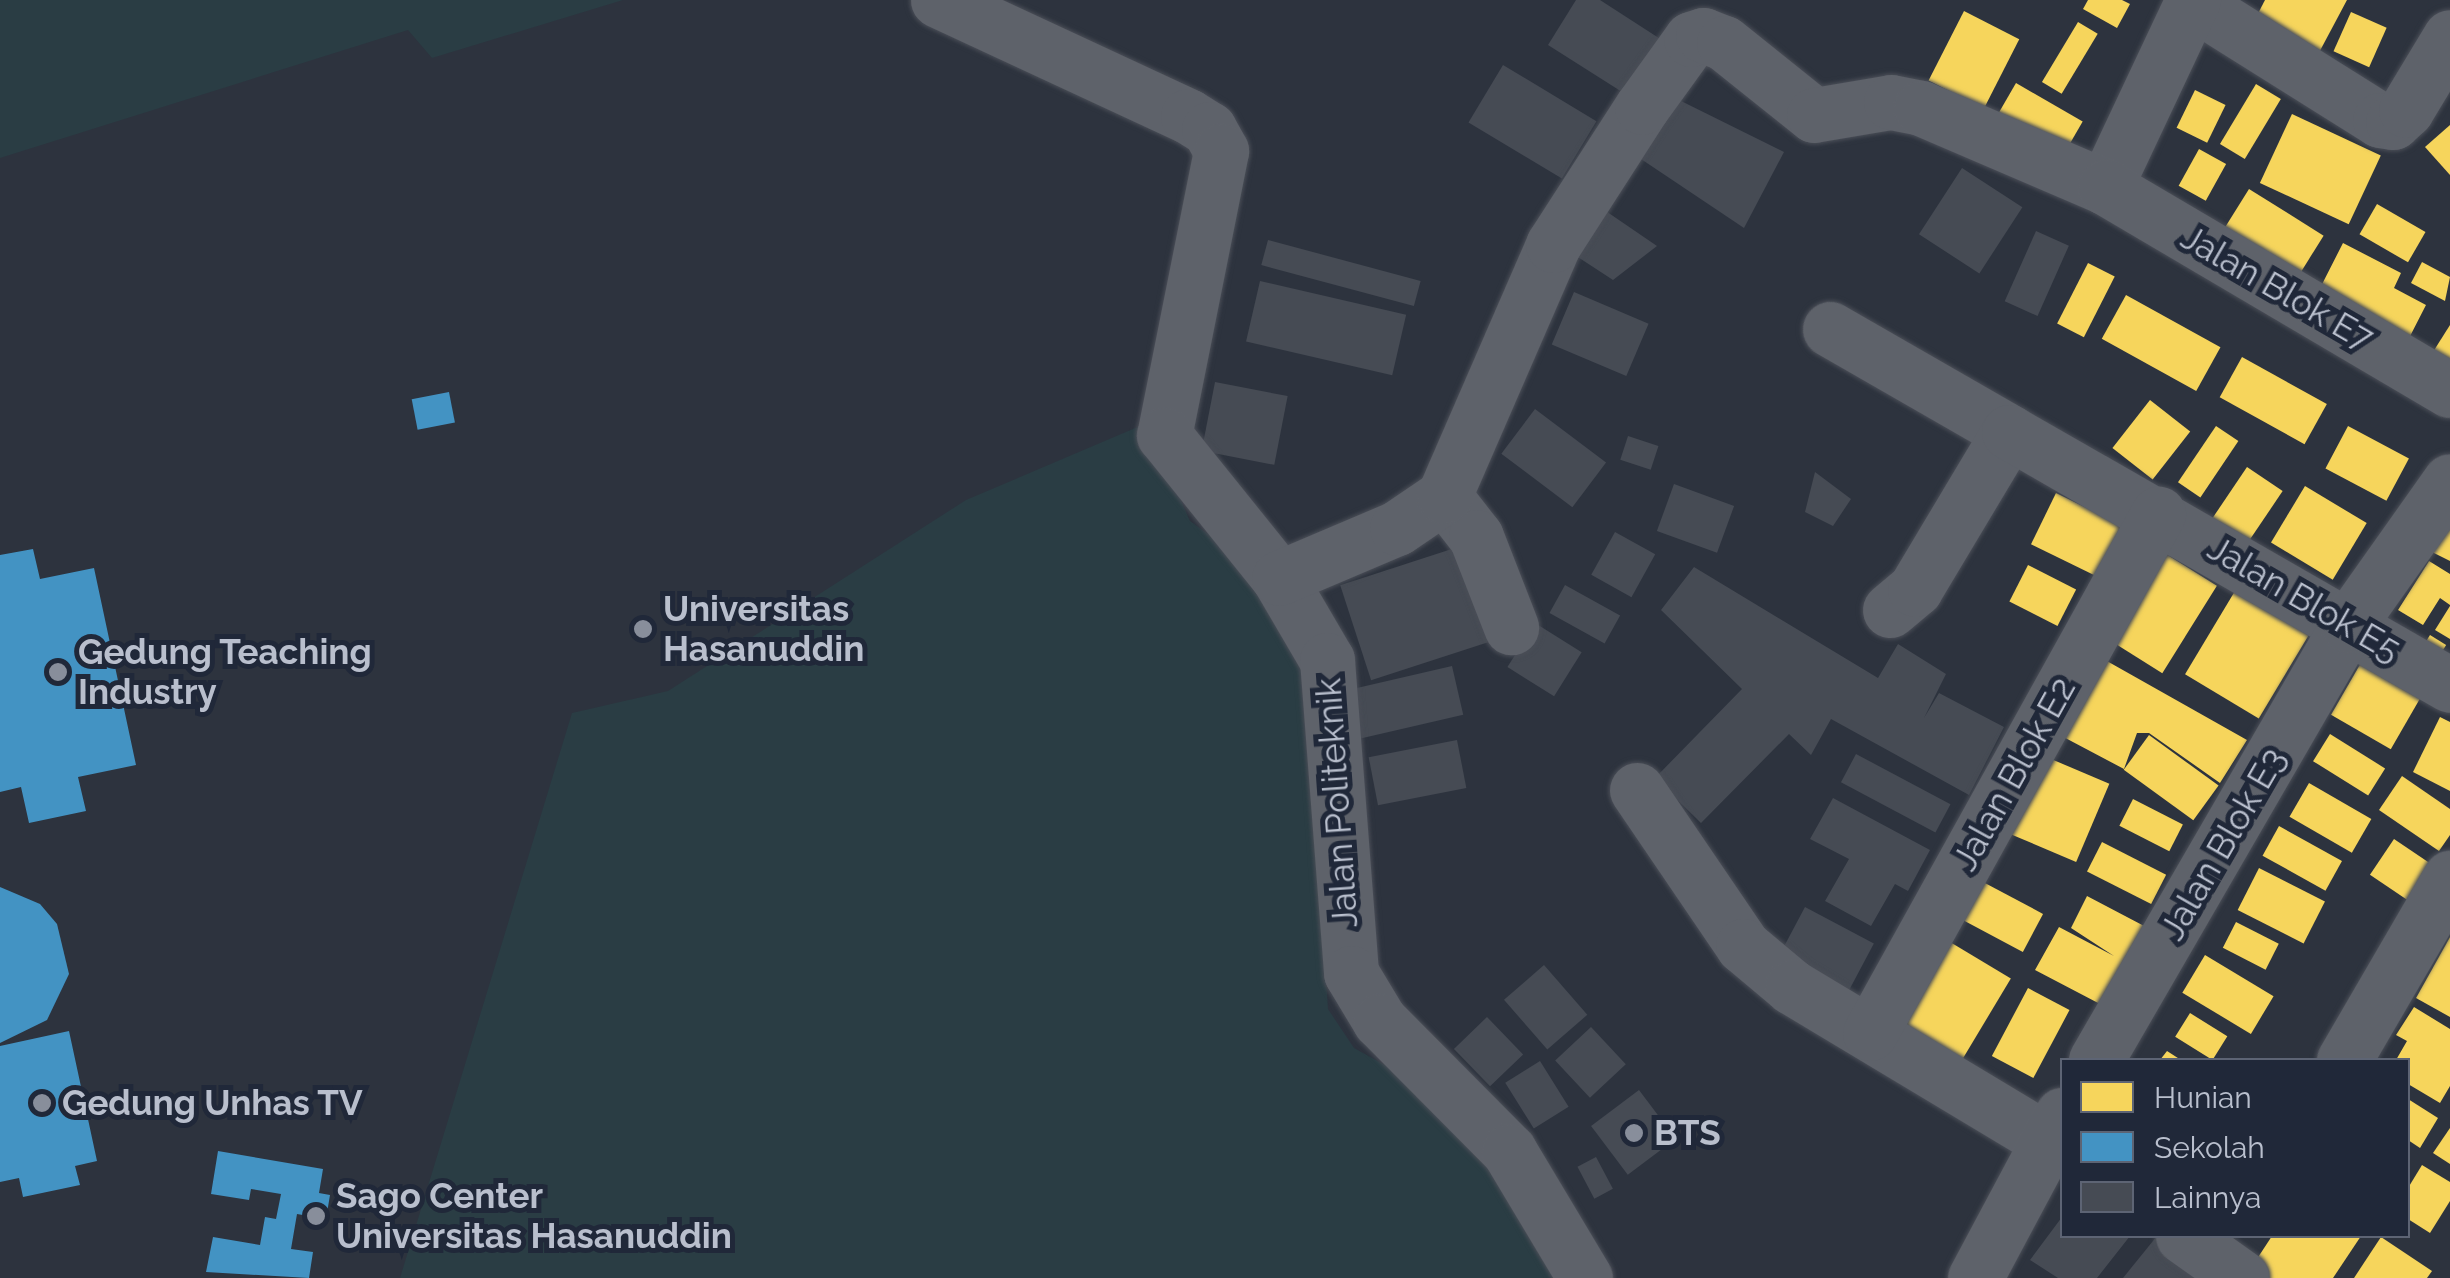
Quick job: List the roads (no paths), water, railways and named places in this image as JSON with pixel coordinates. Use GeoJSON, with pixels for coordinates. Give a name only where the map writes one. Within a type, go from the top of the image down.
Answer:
{"type":"FeatureCollection","features":[{"type":"Feature","properties":{"kind":"street","name":"Jalan Politeknik"},"geometry":{"type":"LineString","coordinates":[[938,0],[1209,128],[1221,152],[1218,180],[1164,436],[1280,578],[1326,660],[1350,973],[1380,1021],[1509,1151],[1585,1278]]}},
{"type":"Feature","properties":{"kind":"street"},"geometry":{"type":"LineString","coordinates":[[2104,187],[2192,1],[2380,120],[2400,117],[2450,36]]}},
{"type":"Feature","properties":{"kind":"street","name":"Jalan Blok E7"},"geometry":{"type":"LineString","coordinates":[[1444,496],[1553,244],[1696,36],[1724,43],[1814,115],[1891,102],[1921,108],[2104,187],[2450,390]]}},
{"type":"Feature","properties":{"kind":"street","name":"Jalan Blok E5"},"geometry":{"type":"LineString","coordinates":[[1830,329],[2450,685]]}},
{"type":"Feature","properties":{"kind":"street"},"geometry":{"type":"LineString","coordinates":[[1890,610],[1916,589],[2009,432]]}},
{"type":"Feature","properties":{"kind":"street","name":"Jalan Blok E3"},"geometry":{"type":"LineString","coordinates":[[2097,1058],[2348,625],[2450,481]]}},
{"type":"Feature","properties":{"kind":"street"},"geometry":{"type":"LineString","coordinates":[[1280,578],[1397,528],[1444,496],[1476,537],[1511,627]]}},
{"type":"Feature","properties":{"kind":"street","name":"Jalan Blok E2"},"geometry":{"type":"LineString","coordinates":[[1870,1033],[2158,514]]}},
{"type":"Feature","properties":{"kind":"street"},"geometry":{"type":"LineString","coordinates":[[1637,790],[1742,946],[1792,988],[2058,1134],[1975,1278]]}},
{"type":"Feature","properties":{"kind":"street"},"geometry":{"type":"LineString","coordinates":[[2345,1058],[2448,886]]}},
{"type":"Feature","properties":{"kind":"place","name":"Universitas Hasanuddin"},"geometry":{"type":"Point","coordinates":[643,629]}},
{"type":"Feature","properties":{"kind":"place","name":"Gedung Teaching Industry"},"geometry":{"type":"Point","coordinates":[58,672]}},
{"type":"Feature","properties":{"kind":"place","name":"Gedung Unhas TV"},"geometry":{"type":"Point","coordinates":[42,1103]}},
{"type":"Feature","properties":{"kind":"place","name":"BTS"},"geometry":{"type":"Point","coordinates":[1634,1133]}},
{"type":"Feature","properties":{"kind":"place","name":"Sago Center Universitas Hasanuddin"},"geometry":{"type":"Point","coordinates":[316,1216]}}]}
